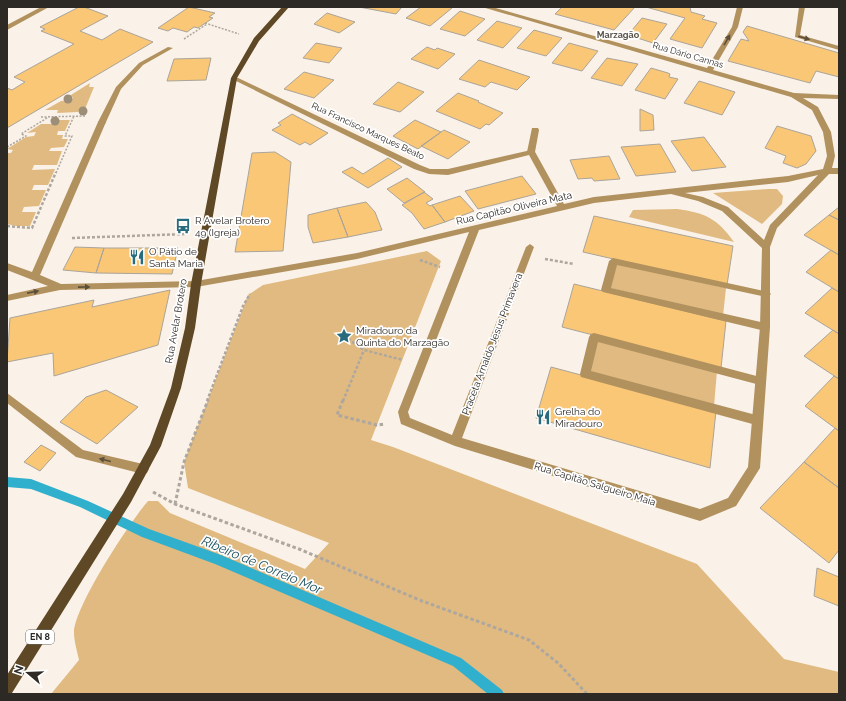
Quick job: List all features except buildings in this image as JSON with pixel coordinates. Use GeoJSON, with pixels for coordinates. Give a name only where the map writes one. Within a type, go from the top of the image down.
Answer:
{"type":"FeatureCollection","features":[{"type":"Feature","properties":{"kind":"main road","name":"Rua Avelar Brotero"},"geometry":{"type":"LineString","coordinates":[[7,688],[73,587],[136,483],[156,446],[176,388],[190,328],[196,284],[234,78],[248,50],[273,19],[286,7]]}},
{"type":"Feature","properties":{"kind":"street"},"geometry":{"type":"LineString","coordinates":[[7,28],[46,7]]}},
{"type":"Feature","properties":{"kind":"street","name":"Rua Dário Cannas"},"geometry":{"type":"LineString","coordinates":[[485,7],[794,95],[839,97]]}},
{"type":"Feature","properties":{"kind":"street"},"geometry":{"type":"LineString","coordinates":[[709,70],[735,27],[740,7]]}},
{"type":"Feature","properties":{"kind":"street"},"geometry":{"type":"LineString","coordinates":[[802,7],[797,36],[839,48]]}},
{"type":"Feature","properties":{"kind":"street"},"geometry":{"type":"LineString","coordinates":[[35,276],[118,88],[141,64],[170,48]]}},
{"type":"Feature","properties":{"kind":"street","name":"Rua Francisco Marques Beato"},"geometry":{"type":"LineString","coordinates":[[234,78],[417,167],[429,171],[448,172],[531,152]]}},
{"type":"Feature","properties":{"kind":"street","name":"Rua Dário Cannas"},"geometry":{"type":"LineString","coordinates":[[794,95],[815,109],[827,132],[831,156],[827,171]]}},
{"type":"Feature","properties":{"kind":"street"},"geometry":{"type":"LineString","coordinates":[[535,130],[531,152],[562,208]]}},
{"type":"Feature","properties":{"kind":"street","name":"Rua Capitão Oliveira Mata"},"geometry":{"type":"LineString","coordinates":[[60,287],[196,284],[357,256],[594,200],[788,179],[827,171],[839,172]]}},
{"type":"Feature","properties":{"kind":"street","name":"Rua Capitão Salgueiro Maia"},"geometry":{"type":"LineString","coordinates":[[405,421],[455,441],[700,515],[732,502],[754,468],[756,420],[765,327],[766,247],[774,227],[827,171]]}},
{"type":"Feature","properties":{"kind":"street"},"geometry":{"type":"LineString","coordinates":[[667,191],[700,199],[725,209],[766,247]]}},
{"type":"Feature","properties":{"kind":"street"},"geometry":{"type":"LineString","coordinates":[[405,421],[403,412],[420,365],[475,229]]}},
{"type":"Feature","properties":{"kind":"street","name":"Praceta Arnaldo Jesus Primavera"},"geometry":{"type":"LineString","coordinates":[[455,441],[528,251]]}},
{"type":"Feature","properties":{"kind":"street"},"geometry":{"type":"LineString","coordinates":[[765,327],[606,290],[613,261],[766,294]]}},
{"type":"Feature","properties":{"kind":"street"},"geometry":{"type":"LineString","coordinates":[[7,266],[60,287]]}},
{"type":"Feature","properties":{"kind":"street"},"geometry":{"type":"LineString","coordinates":[[7,298],[60,287]]}},
{"type":"Feature","properties":{"kind":"street"},"geometry":{"type":"LineString","coordinates":[[756,420],[585,374],[594,337],[760,381]]}},
{"type":"Feature","properties":{"kind":"street"},"geometry":{"type":"LineString","coordinates":[[7,396],[80,454],[143,469]]}},
{"type":"Feature","properties":{"kind":"path"},"geometry":{"type":"LineString","coordinates":[[184,40],[206,24],[238,33]]}},
{"type":"Feature","properties":{"kind":"path"},"geometry":{"type":"LineString","coordinates":[[41,117],[74,116],[104,119]]}},
{"type":"Feature","properties":{"kind":"path"},"geometry":{"type":"LineString","coordinates":[[7,226],[16,228],[32,228],[72,136],[65,136],[74,116]]}},
{"type":"Feature","properties":{"kind":"path"},"geometry":{"type":"LineString","coordinates":[[7,147],[26,136],[21,134],[48,117]]}},
{"type":"Feature","properties":{"kind":"path"},"geometry":{"type":"LineString","coordinates":[[51,239],[173,235]]}},
{"type":"Feature","properties":{"kind":"path"},"geometry":{"type":"LineString","coordinates":[[528,251],[574,264]]}},
{"type":"Feature","properties":{"kind":"path"},"geometry":{"type":"LineString","coordinates":[[419,260],[439,266]]}},
{"type":"Feature","properties":{"kind":"path"},"geometry":{"type":"LineString","coordinates":[[175,504],[184,462],[243,306],[248,295],[253,292]]}},
{"type":"Feature","properties":{"kind":"path"},"geometry":{"type":"LineString","coordinates":[[344,336],[364,350],[420,365]]}},
{"type":"Feature","properties":{"kind":"path"},"geometry":{"type":"LineString","coordinates":[[364,350],[337,415],[377,425],[405,421]]}},
{"type":"Feature","properties":{"kind":"path"},"geometry":{"type":"LineString","coordinates":[[136,483],[175,504],[299,550],[422,601],[529,640],[558,663],[587,694]]}},
{"type":"Feature","properties":{"kind":"shaded area"},"geometry":{"type":"Polygon","coordinates":[[[90,83],[89,87],[94,87],[85,109],[80,109],[78,112],[57,113],[58,110],[45,110],[61,101],[72,100],[73,97],[66,98],[90,83]]]}},
{"type":"Feature","properties":{"kind":"shaded area"},"geometry":{"type":"Polygon","coordinates":[[[58,120],[70,120],[65,131],[58,131],[57,135],[63,135],[62,139],[68,139],[64,147],[51,148],[49,151],[62,151],[57,165],[34,165],[32,170],[55,169],[48,185],[34,185],[32,190],[46,190],[39,206],[24,207],[22,212],[36,212],[30,226],[16,226],[7,224],[7,153],[11,153],[13,150],[7,149],[26,137],[34,136],[36,132],[27,133],[41,124],[57,124],[58,120]]]}},
{"type":"Feature","properties":{"kind":"shaded area"},"geometry":{"type":"Polygon","coordinates":[[[777,189],[783,196],[782,204],[762,224],[713,193],[777,189]]]}},
{"type":"Feature","properties":{"kind":"shaded area"},"geometry":{"type":"Polygon","coordinates":[[[677,209],[695,212],[710,218],[722,227],[734,242],[629,217],[633,210],[677,209]]]}},
{"type":"Feature","properties":{"kind":"shaded area"},"geometry":{"type":"Polygon","coordinates":[[[427,251],[441,261],[371,440],[393,447],[697,564],[784,659],[839,672],[839,694],[51,694],[79,660],[74,632],[83,604],[116,545],[148,501],[158,501],[170,513],[305,569],[329,543],[188,488],[184,462],[248,295],[263,285],[427,251]]]}},
{"type":"Feature","properties":{"kind":"shaded area"},"geometry":{"type":"Polygon","coordinates":[[[616,263],[726,288],[723,316],[610,288],[616,263]]]}},
{"type":"Feature","properties":{"kind":"shaded area"},"geometry":{"type":"Polygon","coordinates":[[[596,341],[717,371],[714,406],[588,374],[596,341]]]}},
{"type":"Feature","properties":{"kind":"waterway","name":"Ribeiro de Correio Mor"},"geometry":{"type":"LineString","coordinates":[[7,482],[31,484],[84,504],[146,533],[217,559],[457,662],[498,694]]}},
{"type":"Feature","properties":{"kind":"place","name":"R Avelar Brotero 49 (Igreja)"},"geometry":{"type":"Point","coordinates":[183,226]}},
{"type":"Feature","properties":{"kind":"place","name":"O Pátio de Santa Maria"},"geometry":{"type":"Point","coordinates":[137,257]}},
{"type":"Feature","properties":{"kind":"place","name":"Miradouro da Quinta do Marzagão"},"geometry":{"type":"Point","coordinates":[344,336]}},
{"type":"Feature","properties":{"kind":"place","name":"Grelha do Miradouro"},"geometry":{"type":"Point","coordinates":[543,417]}},
{"type":"Feature","properties":{"kind":"district","name":"Marzagão"},"geometry":{"type":"Point","coordinates":[618,35]}}]}
